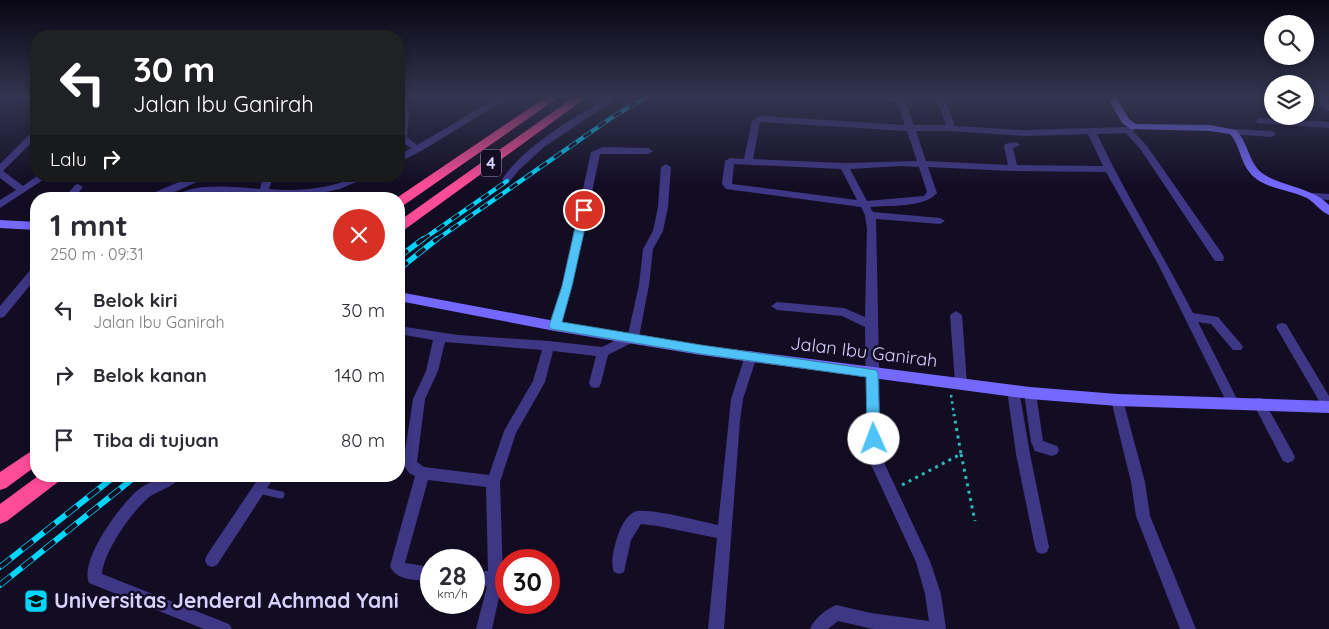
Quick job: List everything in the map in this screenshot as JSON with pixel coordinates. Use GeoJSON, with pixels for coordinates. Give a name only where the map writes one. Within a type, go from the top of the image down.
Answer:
{"type":"FeatureCollection","features":[{"type":"Feature","properties":{"kind":"highway","name":"4"},"geometry":{"type":"LineString","coordinates":[[405,198],[512,126]]}},
{"type":"Feature","properties":{"kind":"highway","name":"4"},"geometry":{"type":"LineString","coordinates":[[405,223],[542,126]]}},
{"type":"Feature","properties":{"kind":"highway"},"geometry":{"type":"LineString","coordinates":[[0,482],[30,460]]}},
{"type":"Feature","properties":{"kind":"highway"},"geometry":{"type":"LineString","coordinates":[[0,515],[44,482]]}},
{"type":"Feature","properties":{"kind":"main road"},"geometry":{"type":"LineString","coordinates":[[1131,128],[1210,128],[1233,132],[1251,167],[1258,175],[1313,196],[1329,211]]}},
{"type":"Feature","properties":{"kind":"main road"},"geometry":{"type":"LineString","coordinates":[[0,224],[30,226]]}},
{"type":"Feature","properties":{"kind":"main road","name":"Jalan Ibu Ganirah"},"geometry":{"type":"LineString","coordinates":[[405,297],[555,326],[751,356],[1013,390],[1117,400],[1259,403],[1329,407]]}},
{"type":"Feature","properties":{"kind":"street"},"geometry":{"type":"LineString","coordinates":[[405,155],[457,126]]}},
{"type":"Feature","properties":{"kind":"street"},"geometry":{"type":"LineString","coordinates":[[507,179],[514,167],[569,126]]}},
{"type":"Feature","properties":{"kind":"street"},"geometry":{"type":"LineString","coordinates":[[748,162],[755,126]]}},
{"type":"Feature","properties":{"kind":"street"},"geometry":{"type":"LineString","coordinates":[[866,126],[910,129],[951,128],[1024,133],[1131,128],[1220,258]]}},
{"type":"Feature","properties":{"kind":"street"},"geometry":{"type":"LineString","coordinates":[[910,129],[923,164],[932,193],[930,196],[919,200],[864,204],[728,186],[730,161],[844,166],[885,163],[923,164],[1013,168],[1109,169]]}},
{"type":"Feature","properties":{"kind":"street"},"geometry":{"type":"LineString","coordinates":[[1091,131],[1109,169],[1163,264],[1233,403]]}},
{"type":"Feature","properties":{"kind":"street"},"geometry":{"type":"LineString","coordinates":[[1233,132],[1272,134]]}},
{"type":"Feature","properties":{"kind":"street"},"geometry":{"type":"LineString","coordinates":[[22,190],[0,171],[30,140]]}},
{"type":"Feature","properties":{"kind":"street"},"geometry":{"type":"LineString","coordinates":[[405,140],[418,149]]}},
{"type":"Feature","properties":{"kind":"street"},"geometry":{"type":"LineString","coordinates":[[1013,168],[1008,146],[1016,145]]}},
{"type":"Feature","properties":{"kind":"street"},"geometry":{"type":"LineString","coordinates":[[555,326],[567,286],[596,152],[603,150],[648,151]]}},
{"type":"Feature","properties":{"kind":"street"},"geometry":{"type":"LineString","coordinates":[[844,166],[870,215],[872,229],[871,325],[874,456],[923,562],[933,594],[938,629]]}},
{"type":"Feature","properties":{"kind":"street"},"geometry":{"type":"LineString","coordinates":[[405,331],[440,337],[603,352],[632,337],[644,285],[648,249],[658,231],[663,208],[666,168]]}},
{"type":"Feature","properties":{"kind":"street"},"geometry":{"type":"LineString","coordinates":[[0,205],[35,182]]}},
{"type":"Feature","properties":{"kind":"street"},"geometry":{"type":"LineString","coordinates":[[161,192],[186,182]]}},
{"type":"Feature","properties":{"kind":"street"},"geometry":{"type":"LineString","coordinates":[[197,192],[264,192],[266,182]]}},
{"type":"Feature","properties":{"kind":"street"},"geometry":{"type":"LineString","coordinates":[[306,192],[332,189],[350,182]]}},
{"type":"Feature","properties":{"kind":"street"},"geometry":{"type":"LineString","coordinates":[[74,192],[78,187]]}},
{"type":"Feature","properties":{"kind":"street"},"geometry":{"type":"LineString","coordinates":[[1313,196],[1329,197]]}},
{"type":"Feature","properties":{"kind":"street"},"geometry":{"type":"LineString","coordinates":[[870,215],[940,221]]}},
{"type":"Feature","properties":{"kind":"street"},"geometry":{"type":"LineString","coordinates":[[2,309],[30,278]]}},
{"type":"Feature","properties":{"kind":"street"},"geometry":{"type":"LineString","coordinates":[[777,306],[844,312],[871,325]]}},
{"type":"Feature","properties":{"kind":"street"},"geometry":{"type":"LineString","coordinates":[[955,382],[956,315]]}},
{"type":"Feature","properties":{"kind":"street"},"geometry":{"type":"LineString","coordinates":[[1189,317],[1214,320],[1237,347]]}},
{"type":"Feature","properties":{"kind":"street"},"geometry":{"type":"LineString","coordinates":[[1282,327],[1329,407]]}},
{"type":"Feature","properties":{"kind":"street"},"geometry":{"type":"LineString","coordinates":[[440,337],[432,371],[419,399],[416,428],[409,462],[412,467],[422,473],[493,482]]}},
{"type":"Feature","properties":{"kind":"street"},"geometry":{"type":"LineString","coordinates":[[495,549],[493,482],[510,431],[539,382],[549,346]]}},
{"type":"Feature","properties":{"kind":"street"},"geometry":{"type":"LineString","coordinates":[[595,383],[603,352]]}},
{"type":"Feature","properties":{"kind":"street"},"geometry":{"type":"LineString","coordinates":[[716,629],[735,414],[737,399],[751,356]]}},
{"type":"Feature","properties":{"kind":"street"},"geometry":{"type":"LineString","coordinates":[[1013,390],[1023,454],[1042,547]]}},
{"type":"Feature","properties":{"kind":"street"},"geometry":{"type":"LineString","coordinates":[[1030,392],[1037,442],[1040,447],[1052,450]]}},
{"type":"Feature","properties":{"kind":"street"},"geometry":{"type":"LineString","coordinates":[[1117,400],[1138,482],[1143,516],[1188,629]]}},
{"type":"Feature","properties":{"kind":"street"},"geometry":{"type":"LineString","coordinates":[[1259,403],[1288,457]]}},
{"type":"Feature","properties":{"kind":"street"},"geometry":{"type":"LineString","coordinates":[[420,573],[400,570],[397,566],[422,473]]}},
{"type":"Feature","properties":{"kind":"street"},"geometry":{"type":"LineString","coordinates":[[166,482],[142,494],[127,514],[100,553],[93,571],[94,578],[224,629]]}},
{"type":"Feature","properties":{"kind":"street"},"geometry":{"type":"LineString","coordinates":[[212,560],[264,482]]}},
{"type":"Feature","properties":{"kind":"street"},"geometry":{"type":"LineString","coordinates":[[619,567],[622,542],[631,523],[638,517],[658,519],[724,533]]}},
{"type":"Feature","properties":{"kind":"street"},"geometry":{"type":"LineString","coordinates":[[484,629],[495,583]]}},
{"type":"Feature","properties":{"kind":"street"},"geometry":{"type":"LineString","coordinates":[[818,629],[836,613],[871,621],[933,629]]}},
{"type":"Feature","properties":{"kind":"lane"},"geometry":{"type":"LineString","coordinates":[[259,490],[281,495]]}},
{"type":"Feature","properties":{"kind":"path"},"geometry":{"type":"LineString","coordinates":[[955,382],[961,454],[975,521]]}},
{"type":"Feature","properties":{"kind":"path"},"geometry":{"type":"LineString","coordinates":[[891,491],[961,454]]}},
{"type":"Feature","properties":{"kind":"railway"},"geometry":{"type":"LineString","coordinates":[[436,240],[599,126]]}},
{"type":"Feature","properties":{"kind":"railway"},"geometry":{"type":"LineString","coordinates":[[422,240],[507,181]]}},
{"type":"Feature","properties":{"kind":"railway"},"geometry":{"type":"LineString","coordinates":[[405,252],[423,239]]}},
{"type":"Feature","properties":{"kind":"railway"},"geometry":{"type":"LineString","coordinates":[[405,264],[437,239]]}},
{"type":"Feature","properties":{"kind":"railway"},"geometry":{"type":"LineString","coordinates":[[0,567],[107,482]]}},
{"type":"Feature","properties":{"kind":"railway"},"geometry":{"type":"LineString","coordinates":[[0,585],[129,482]]}},
{"type":"Feature","properties":{"kind":"place","name":"Universitas Jenderal Achmad Yani"},"geometry":{"type":"Point","coordinates":[36,601]}},
{"type":"Feature","properties":{"kind":"route"},"geometry":{"type":"LineString","coordinates":[[584,210],[567,286],[555,326],[632,337],[701,350],[872,373],[874,439]]}}]}
